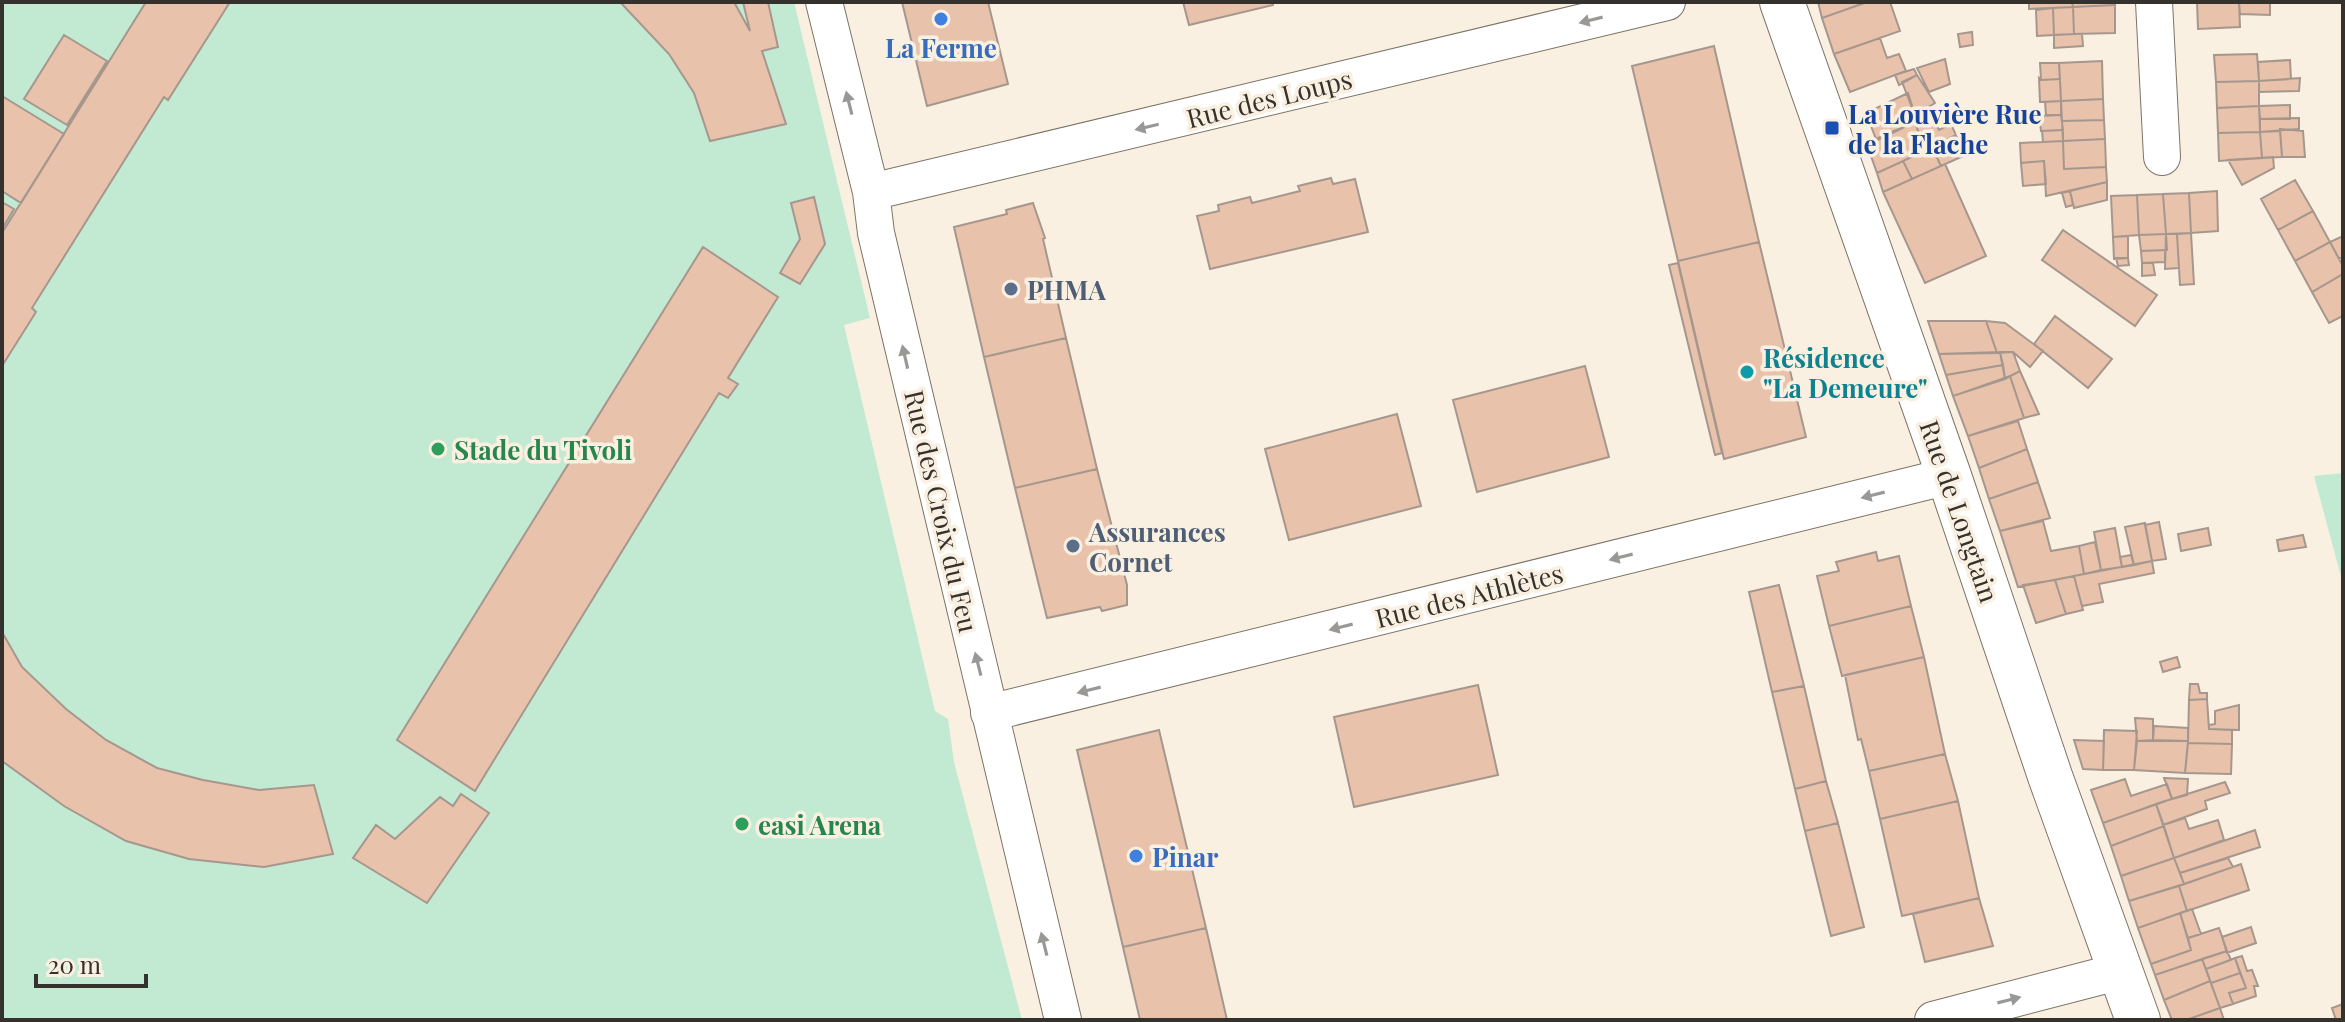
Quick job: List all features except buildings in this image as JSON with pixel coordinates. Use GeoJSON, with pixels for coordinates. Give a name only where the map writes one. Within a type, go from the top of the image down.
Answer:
{"type":"FeatureCollection","features":[{"type":"Feature","properties":{"kind":"street","name":"Rue des Croix du Feu"},"geometry":{"type":"LineString","coordinates":[[824,2],[1063,1020]]}},
{"type":"Feature","properties":{"kind":"street","name":"Rue des Loups"},"geometry":{"type":"LineString","coordinates":[[871,192],[1667,2]]}},
{"type":"Feature","properties":{"kind":"street","name":"Rue de Longtain"},"geometry":{"type":"LineString","coordinates":[[1782,2],[1949,476],[2050,776],[2138,1020]]}},
{"type":"Feature","properties":{"kind":"street"},"geometry":{"type":"LineString","coordinates":[[2154,2],[2162,157]]}},
{"type":"Feature","properties":{"kind":"street","name":"Rue des Athlètes"},"geometry":{"type":"LineString","coordinates":[[989,713],[1949,476]]}},
{"type":"Feature","properties":{"kind":"street"},"geometry":{"type":"LineString","coordinates":[[1933,1020],[2121,971]]}},
{"type":"Feature","properties":{"kind":"green space","name":"Stade du Tivoli"},"geometry":{"type":"Polygon","coordinates":[[[2,2],[794,2],[870,318],[844,325],[935,711],[948,719],[954,762],[1022,1020],[2,1020],[2,2]]]}},
{"type":"Feature","properties":{"kind":"green space"},"geometry":{"type":"Polygon","coordinates":[[[2343,473],[2343,584],[2314,476],[2343,473]]]}},
{"type":"Feature","properties":{"kind":"place","name":"La Ferme"},"geometry":{"type":"Point","coordinates":[941,19]}},
{"type":"Feature","properties":{"kind":"place","name":"La Louvière Rue de la Flache"},"geometry":{"type":"Point","coordinates":[1832,128]}},
{"type":"Feature","properties":{"kind":"place","name":"PHMA"},"geometry":{"type":"Point","coordinates":[1011,289]}},
{"type":"Feature","properties":{"kind":"place","name":"Résidence \"La Demeure\""},"geometry":{"type":"Point","coordinates":[1747,372]}},
{"type":"Feature","properties":{"kind":"place","name":"Stade du Tivoli"},"geometry":{"type":"Point","coordinates":[438,449]}},
{"type":"Feature","properties":{"kind":"place","name":"Assurances Cornet"},"geometry":{"type":"Point","coordinates":[1073,546]}},
{"type":"Feature","properties":{"kind":"place","name":"easi Arena"},"geometry":{"type":"Point","coordinates":[742,824]}},
{"type":"Feature","properties":{"kind":"place","name":"Pinar"},"geometry":{"type":"Point","coordinates":[1136,856]}}]}
